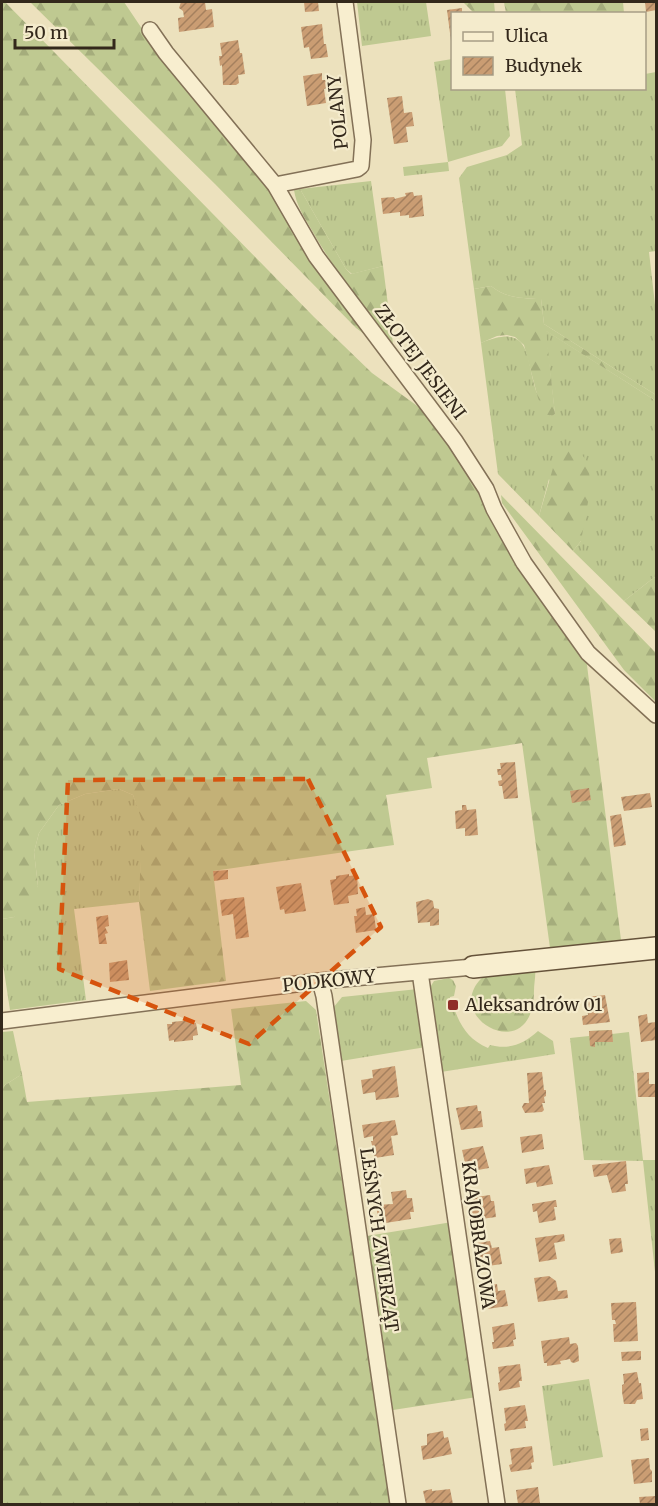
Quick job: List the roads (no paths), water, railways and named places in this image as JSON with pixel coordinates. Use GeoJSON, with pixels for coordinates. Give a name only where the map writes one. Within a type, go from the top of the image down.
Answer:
{"type":"FeatureCollection","features":[{"type":"Feature","properties":{"kind":"street","name":"POLANY"},"geometry":{"type":"LineString","coordinates":[[275,185],[357,170],[361,166],[363,140],[345,2]]}},
{"type":"Feature","properties":{"kind":"street","name":"ZŁOTEJ JESIENI"},"geometry":{"type":"LineString","coordinates":[[150,30],[166,53],[275,185],[316,256],[455,441],[486,489],[494,510],[524,563],[588,653],[657,716]]}},
{"type":"Feature","properties":{"kind":"street","name":"PODKOWY"},"geometry":{"type":"LineString","coordinates":[[2,1021],[320,981],[657,948]]}},
{"type":"Feature","properties":{"kind":"street","name":"KRAJOBRAZOWA"},"geometry":{"type":"LineString","coordinates":[[420,972],[497,1504]]}},
{"type":"Feature","properties":{"kind":"street","name":"LEŚNYCH ZWIERZĄT"},"geometry":{"type":"LineString","coordinates":[[320,981],[326,1008],[398,1504]]}},
{"type":"Feature","properties":{"kind":"place","name":"Aleksandrów 01"},"geometry":{"type":"Point","coordinates":[453,1005]}}]}
